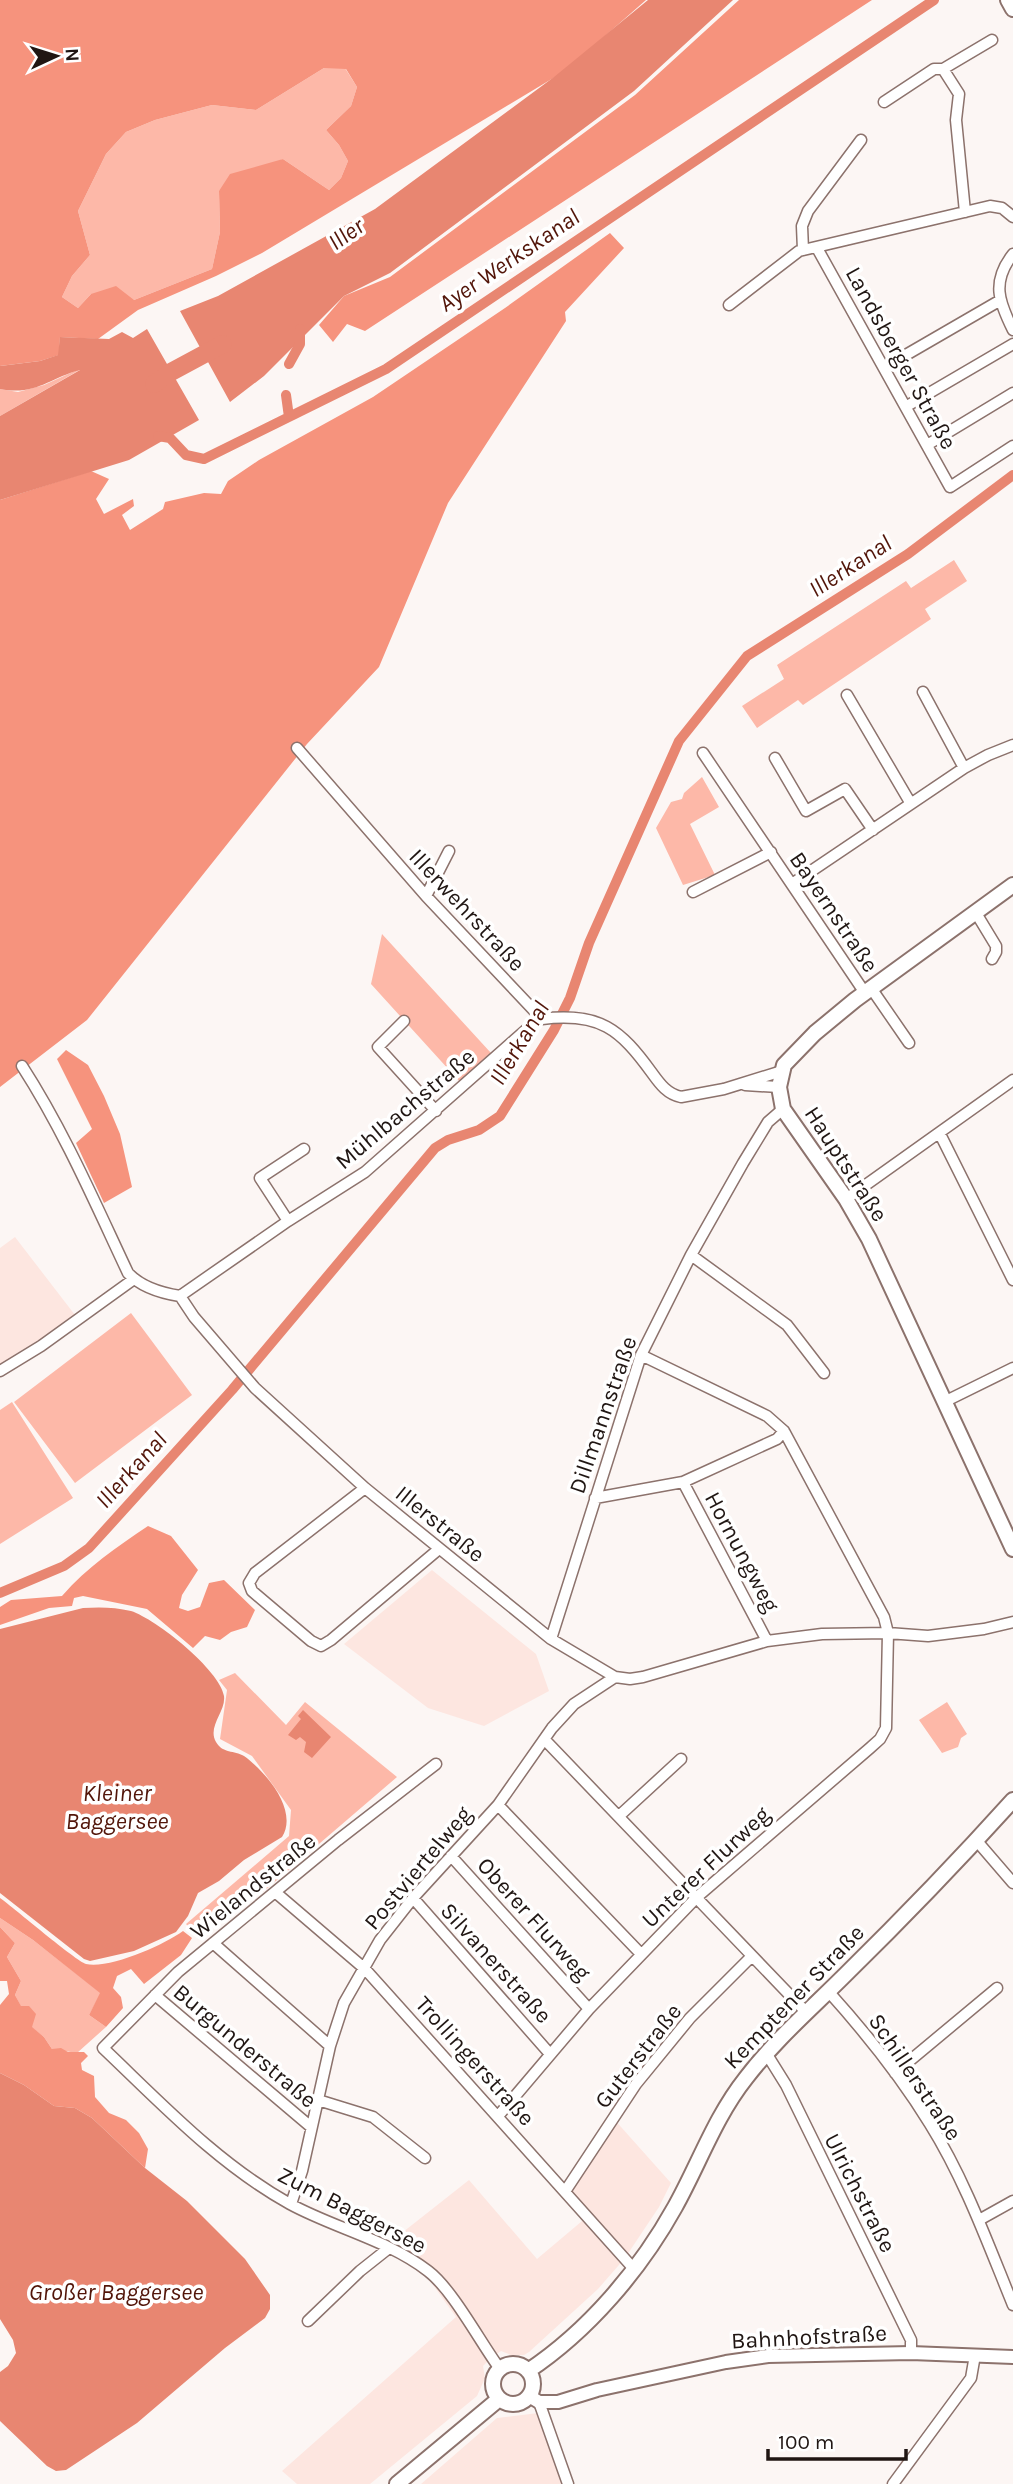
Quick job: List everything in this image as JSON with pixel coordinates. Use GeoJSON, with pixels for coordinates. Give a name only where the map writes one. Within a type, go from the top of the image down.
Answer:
{"type":"FeatureCollection","features":[{"type":"Feature","properties":{"kind":"main road"},"geometry":{"type":"LineString","coordinates":[[1008,0],[1013,9]]}},
{"type":"Feature","properties":{"kind":"main road","name":"Hauptstraße"},"geometry":{"type":"LineString","coordinates":[[1013,885],[868,990],[808,1040],[788,1059],[779,1087],[783,1109],[846,1199],[898,1299],[1013,1549]]}},
{"type":"Feature","properties":{"kind":"main road","name":"Kemptener Straße"},"geometry":{"type":"LineString","coordinates":[[528,2371],[569,2339],[604,2305],[634,2269],[676,2207],[723,2112],[766,2053],[1013,1800]]}},
{"type":"Feature","properties":{"kind":"main road"},"geometry":{"type":"LineString","coordinates":[[517,2365],[528,2371],[534,2399],[515,2404],[499,2399],[493,2383],[500,2369],[517,2365]]}},
{"type":"Feature","properties":{"kind":"main road"},"geometry":{"type":"LineString","coordinates":[[397,2484],[499,2399]]}},
{"type":"Feature","properties":{"kind":"street"},"geometry":{"type":"LineString","coordinates":[[884,102],[934,69],[948,66],[992,40]]}},
{"type":"Feature","properties":{"kind":"street"},"geometry":{"type":"LineString","coordinates":[[948,66],[959,94],[956,120],[965,212]]}},
{"type":"Feature","properties":{"kind":"street"},"geometry":{"type":"LineString","coordinates":[[803,250],[802,226],[808,211],[861,140]]}},
{"type":"Feature","properties":{"kind":"street"},"geometry":{"type":"LineString","coordinates":[[729,305],[803,250],[990,206],[1002,208],[1013,216]]}},
{"type":"Feature","properties":{"kind":"street","name":"Landsberger Straße"},"geometry":{"type":"LineString","coordinates":[[817,248],[886,367],[950,487],[1013,446]]}},
{"type":"Feature","properties":{"kind":"street"},"geometry":{"type":"LineString","coordinates":[[1013,254],[1001,276],[999,301],[1013,330]]}},
{"type":"Feature","properties":{"kind":"street"},"geometry":{"type":"LineString","coordinates":[[886,367],[999,301]]}},
{"type":"Feature","properties":{"kind":"street"},"geometry":{"type":"LineString","coordinates":[[907,406],[1013,344]]}},
{"type":"Feature","properties":{"kind":"street"},"geometry":{"type":"LineString","coordinates":[[927,445],[1013,393]]}},
{"type":"Feature","properties":{"kind":"street"},"geometry":{"type":"LineString","coordinates":[[923,692],[964,768]]}},
{"type":"Feature","properties":{"kind":"street"},"geometry":{"type":"LineString","coordinates":[[847,695],[911,804]]}},
{"type":"Feature","properties":{"kind":"street"},"geometry":{"type":"LineString","coordinates":[[792,884],[964,768],[1013,745]]}},
{"type":"Feature","properties":{"kind":"street","name":"Illerwehrstraße"},"geometry":{"type":"LineString","coordinates":[[297,748],[426,896],[545,1019]]}},
{"type":"Feature","properties":{"kind":"street","name":"Bayernstraße"},"geometry":{"type":"LineString","coordinates":[[703,753],[792,884],[909,1043]]}},
{"type":"Feature","properties":{"kind":"street"},"geometry":{"type":"LineString","coordinates":[[775,758],[806,811],[845,789],[873,830]]}},
{"type":"Feature","properties":{"kind":"street"},"geometry":{"type":"LineString","coordinates":[[426,896],[449,851]]}},
{"type":"Feature","properties":{"kind":"street","name":"Bayernstraße"},"geometry":{"type":"LineString","coordinates":[[694,892],[771,852]]}},
{"type":"Feature","properties":{"kind":"street"},"geometry":{"type":"LineString","coordinates":[[976,913],[996,946],[992,959]]}},
{"type":"Feature","properties":{"kind":"street"},"geometry":{"type":"LineString","coordinates":[[545,1019],[588,1020],[612,1028],[628,1042],[662,1086],[675,1096],[689,1097],[782,1071]]}},
{"type":"Feature","properties":{"kind":"street","name":"Mühlbachstraße"},"geometry":{"type":"LineString","coordinates":[[180,1296],[365,1172],[537,1021],[545,1019]]}},
{"type":"Feature","properties":{"kind":"street"},"geometry":{"type":"LineString","coordinates":[[404,1021],[378,1046],[436,1111]]}},
{"type":"Feature","properties":{"kind":"street"},"geometry":{"type":"LineString","coordinates":[[22,1066],[38,1090],[83,1175],[128,1273],[152,1289],[180,1296]]}},
{"type":"Feature","properties":{"kind":"street"},"geometry":{"type":"LineString","coordinates":[[846,1199],[1013,1080]]}},
{"type":"Feature","properties":{"kind":"street"},"geometry":{"type":"LineString","coordinates":[[738,1085],[779,1087]]}},
{"type":"Feature","properties":{"kind":"street","name":"Dillmannstraße"},"geometry":{"type":"LineString","coordinates":[[551,1639],[641,1355],[691,1255],[768,1122],[783,1109]]}},
{"type":"Feature","properties":{"kind":"street"},"geometry":{"type":"LineString","coordinates":[[940,1134],[1013,1280]]}},
{"type":"Feature","properties":{"kind":"street","name":"Mühlbachstraße"},"geometry":{"type":"LineString","coordinates":[[288,1222],[260,1178],[304,1149]]}},
{"type":"Feature","properties":{"kind":"street"},"geometry":{"type":"LineString","coordinates":[[691,1255],[787,1325],[824,1373]]}},
{"type":"Feature","properties":{"kind":"street"},"geometry":{"type":"LineString","coordinates":[[0,1371],[41,1346],[134,1279]]}},
{"type":"Feature","properties":{"kind":"street","name":"Illerstraße"},"geometry":{"type":"LineString","coordinates":[[180,1296],[255,1388],[365,1488],[551,1639],[615,1677]]}},
{"type":"Feature","properties":{"kind":"street"},"geometry":{"type":"LineString","coordinates":[[641,1355],[767,1416],[784,1431],[884,1617],[888,1633]]}},
{"type":"Feature","properties":{"kind":"street"},"geometry":{"type":"LineString","coordinates":[[944,1402],[1013,1368]]}},
{"type":"Feature","properties":{"kind":"street"},"geometry":{"type":"LineString","coordinates":[[595,1499],[683,1482],[777,1439],[784,1431]]}},
{"type":"Feature","properties":{"kind":"street","name":"Hornungweg"},"geometry":{"type":"LineString","coordinates":[[683,1482],[767,1641]]}},
{"type":"Feature","properties":{"kind":"street"},"geometry":{"type":"LineString","coordinates":[[365,1488],[255,1573],[249,1583],[252,1591],[321,1646],[439,1549]]}},
{"type":"Feature","properties":{"kind":"street"},"geometry":{"type":"LineString","coordinates":[[615,1677],[643,1677],[767,1641],[822,1633],[928,1636],[984,1629],[1013,1622]]}},
{"type":"Feature","properties":{"kind":"street","name":"Unterer Flurweg"},"geometry":{"type":"LineString","coordinates":[[499,2115],[589,2009],[697,1897],[880,1739],[886,1728],[887,1717],[888,1633]]}},
{"type":"Feature","properties":{"kind":"street","name":"Postviertelweg"},"geometry":{"type":"LineString","coordinates":[[291,2204],[302,2171],[330,2046],[344,2003],[380,1940],[412,1898],[498,1805],[552,1728],[574,1704],[615,1677]]}},
{"type":"Feature","properties":{"kind":"street"},"geometry":{"type":"LineString","coordinates":[[545,1740],[806,2012]]}},
{"type":"Feature","properties":{"kind":"street"},"geometry":{"type":"LineString","coordinates":[[619,1816],[681,1759]]}},
{"type":"Feature","properties":{"kind":"street","name":"Wielandstraße"},"geometry":{"type":"LineString","coordinates":[[103,2048],[155,1994],[213,1943],[436,1764]]}},
{"type":"Feature","properties":{"kind":"street"},"geometry":{"type":"LineString","coordinates":[[498,1805],[641,1954]]}},
{"type":"Feature","properties":{"kind":"street"},"geometry":{"type":"LineString","coordinates":[[976,1840],[1013,1883]]}},
{"type":"Feature","properties":{"kind":"street","name":"Oberer Flurweg"},"geometry":{"type":"LineString","coordinates":[[451,1856],[589,2009]]}},
{"type":"Feature","properties":{"kind":"street","name":"Trollingerstraße"},"geometry":{"type":"LineString","coordinates":[[275,1892],[365,1969],[499,2115],[634,2269]]}},
{"type":"Feature","properties":{"kind":"street","name":"Silvanerstraße"},"geometry":{"type":"LineString","coordinates":[[412,1898],[550,2054]]}},
{"type":"Feature","properties":{"kind":"street"},"geometry":{"type":"LineString","coordinates":[[213,1943],[330,2046]]}},
{"type":"Feature","properties":{"kind":"street","name":"Guterstraße"},"geometry":{"type":"LineString","coordinates":[[566,2190],[636,2084],[690,2018],[752,1955]]}},
{"type":"Feature","properties":{"kind":"street"},"geometry":{"type":"LineString","coordinates":[[895,2073],[997,1988]]}},
{"type":"Feature","properties":{"kind":"street","name":"Schillerstraße"},"geometry":{"type":"LineString","coordinates":[[828,1992],[854,2020],[931,2125],[979,2220],[1011,2292],[1013,2305]]}},
{"type":"Feature","properties":{"kind":"street","name":"Burgunderstraße"},"geometry":{"type":"LineString","coordinates":[[155,1994],[311,2127]]}},
{"type":"Feature","properties":{"kind":"street","name":"Zum Baggersee"},"geometry":{"type":"LineString","coordinates":[[103,2048],[213,2151],[254,2182],[291,2204],[389,2248],[429,2272],[500,2369]]}},
{"type":"Feature","properties":{"kind":"street","name":"Ulrichstraße"},"geometry":{"type":"LineString","coordinates":[[766,2053],[786,2085],[911,2340],[911,2353]]}},
{"type":"Feature","properties":{"kind":"street"},"geometry":{"type":"LineString","coordinates":[[317,2100],[373,2118],[425,2158]]}},
{"type":"Feature","properties":{"kind":"street"},"geometry":{"type":"LineString","coordinates":[[979,2220],[1013,2201]]}},
{"type":"Feature","properties":{"kind":"street"},"geometry":{"type":"LineString","coordinates":[[308,2321],[360,2271],[389,2248]]}},
{"type":"Feature","properties":{"kind":"street","name":"Bahnhofstraße"},"geometry":{"type":"LineString","coordinates":[[534,2399],[558,2402],[597,2389],[758,2357],[911,2353],[1013,2357]]}},
{"type":"Feature","properties":{"kind":"street"},"geometry":{"type":"LineString","coordinates":[[893,2484],[971,2378],[975,2355]]}},
{"type":"Feature","properties":{"kind":"street"},"geometry":{"type":"LineString","coordinates":[[534,2399],[568,2484]]}},
{"type":"Feature","properties":{"kind":"shaded area"},"geometry":{"type":"Polygon","coordinates":[[[0,0],[646,0],[565,71],[262,253],[138,310],[98,339],[60,337],[59,355],[40,361],[0,366],[0,0]],[[324,68],[256,110],[212,105],[155,120],[126,132],[106,154],[78,211],[90,255],[72,276],[62,297],[78,308],[91,294],[116,286],[134,300],[212,269],[220,232],[219,191],[230,174],[283,159],[329,190],[341,178],[348,161],[326,130],[351,106],[357,87],[346,69],[324,68]]]}},
{"type":"Feature","properties":{"kind":"shaded area"},"geometry":{"type":"Polygon","coordinates":[[[739,0],[872,0],[365,331],[347,324],[333,342],[319,325],[344,296],[390,277],[635,95],[739,0]]]}},
{"type":"Feature","properties":{"kind":"shaded area"},"geometry":{"type":"Polygon","coordinates":[[[324,68],[345,68],[357,87],[351,106],[326,130],[348,161],[341,178],[329,190],[283,159],[219,191],[220,232],[212,269],[134,300],[91,294],[78,308],[62,297],[72,276],[90,255],[78,211],[106,154],[126,132],[155,120],[212,105],[256,110],[324,68]]]}},
{"type":"Feature","properties":{"kind":"shaded area"},"geometry":{"type":"Polygon","coordinates":[[[610,233],[624,248],[565,312],[566,321],[448,503],[379,667],[307,744],[87,1020],[0,1087],[0,500],[91,471],[109,479],[96,499],[104,514],[133,499],[134,506],[122,515],[130,530],[163,509],[165,502],[204,493],[221,494],[228,481],[259,460],[373,397],[610,233]]]}},
{"type":"Feature","properties":{"kind":"shaded area"},"geometry":{"type":"Polygon","coordinates":[[[88,365],[0,416],[0,389],[18,392],[44,385],[88,365]]]}},
{"type":"Feature","properties":{"kind":"shaded area"},"geometry":{"type":"Polygon","coordinates":[[[954,560],[967,581],[925,609],[931,619],[803,705],[798,700],[757,728],[742,706],[784,679],[777,665],[906,581],[911,588],[954,560]]]}},
{"type":"Feature","properties":{"kind":"shaded area"},"geometry":{"type":"Polygon","coordinates":[[[702,777],[719,807],[690,824],[715,875],[683,885],[656,828],[671,802],[682,799],[684,793],[702,777]]]}},
{"type":"Feature","properties":{"kind":"shaded area"},"geometry":{"type":"Polygon","coordinates":[[[382,934],[491,1053],[460,1082],[371,984],[382,934]]]}},
{"type":"Feature","properties":{"kind":"shaded area"},"geometry":{"type":"Polygon","coordinates":[[[66,1050],[88,1065],[120,1134],[132,1187],[104,1203],[76,1143],[92,1129],[57,1059],[66,1050]]]}},
{"type":"Feature","properties":{"kind":"shaded area"},"geometry":{"type":"Polygon","coordinates":[[[15,1237],[75,1315],[40,1341],[0,1365],[0,1248],[15,1237]]]}},
{"type":"Feature","properties":{"kind":"shaded area"},"geometry":{"type":"Polygon","coordinates":[[[131,1313],[192,1395],[75,1483],[14,1402],[131,1313]]]}},
{"type":"Feature","properties":{"kind":"shaded area"},"geometry":{"type":"Polygon","coordinates":[[[12,1402],[73,1498],[0,1544],[0,1410],[12,1402]]]}},
{"type":"Feature","properties":{"kind":"shaded area"},"geometry":{"type":"Polygon","coordinates":[[[148,1526],[171,1536],[198,1570],[182,1595],[179,1608],[188,1611],[200,1607],[209,1583],[224,1580],[255,1610],[247,1627],[231,1632],[220,1640],[205,1636],[193,1648],[147,1609],[83,1596],[74,1598],[72,1606],[49,1608],[0,1625],[0,1607],[11,1600],[62,1596],[92,1567],[148,1526]]]}},
{"type":"Feature","properties":{"kind":"shaded area"},"geometry":{"type":"Polygon","coordinates":[[[432,1570],[536,1654],[549,1691],[484,1726],[428,1708],[344,1644],[432,1570]]]}},
{"type":"Feature","properties":{"kind":"shaded area"},"geometry":{"type":"Polygon","coordinates":[[[235,1673],[286,1725],[305,1702],[397,1777],[263,1892],[253,1886],[196,1935],[186,1924],[289,1836],[291,1810],[252,1756],[220,1739],[227,1690],[219,1680],[235,1673]]]}},
{"type":"Feature","properties":{"kind":"shaded area"},"geometry":{"type":"Polygon","coordinates":[[[947,1702],[967,1734],[961,1738],[958,1747],[942,1753],[919,1720],[947,1702]]]}},
{"type":"Feature","properties":{"kind":"shaded area"},"geometry":{"type":"Polygon","coordinates":[[[0,1898],[86,1964],[96,1965],[122,1959],[150,1949],[183,1931],[192,1938],[181,1955],[144,1984],[131,1969],[117,1976],[113,1988],[121,1997],[123,2008],[106,2027],[89,2015],[100,1993],[33,1940],[0,1918],[0,1898]]]}},
{"type":"Feature","properties":{"kind":"shaded area"},"geometry":{"type":"Polygon","coordinates":[[[0,1918],[101,1993],[89,2015],[106,2027],[77,2053],[52,2049],[44,2037],[31,2027],[15,1995],[21,1981],[7,1957],[15,1943],[0,1927],[0,1918]]]}},
{"type":"Feature","properties":{"kind":"shaded area"},"geometry":{"type":"Polygon","coordinates":[[[0,1927],[15,1943],[7,1957],[21,1981],[15,1995],[21,2006],[29,2006],[36,2014],[32,2027],[44,2037],[52,2049],[84,2052],[88,2056],[81,2063],[82,2070],[94,2076],[95,2097],[109,2113],[126,2120],[139,2133],[148,2149],[145,2168],[92,2118],[75,2108],[54,2106],[24,2085],[0,2073],[0,2005],[9,1994],[7,1981],[0,1981],[0,1927]]]}},
{"type":"Feature","properties":{"kind":"shaded area"},"geometry":{"type":"Polygon","coordinates":[[[613,2118],[671,2183],[659,2207],[625,2258],[598,2289],[529,2352],[524,2355],[511,2355],[501,2351],[491,2358],[483,2366],[485,2378],[477,2396],[370,2484],[297,2484],[282,2471],[456,2317],[398,2236],[469,2180],[537,2259],[588,2216],[566,2190],[613,2118]]]}},
{"type":"Feature","properties":{"kind":"shaded area"},"geometry":{"type":"Polygon","coordinates":[[[538,2413],[562,2484],[421,2484],[497,2418],[538,2413]]]}},
{"type":"Feature","properties":{"kind":"water"},"geometry":{"type":"Polygon","coordinates":[[[648,0],[733,0],[634,91],[390,273],[344,296],[264,376],[230,402],[180,311],[218,296],[375,209],[554,77],[648,0]]]}},
{"type":"Feature","properties":{"kind":"water"},"geometry":{"type":"Polygon","coordinates":[[[147,329],[199,420],[129,460],[0,500],[0,416],[80,370],[33,388],[13,391],[0,389],[0,366],[40,361],[58,355],[60,337],[109,339],[122,332],[133,338],[147,329]]]}},
{"type":"Feature","properties":{"kind":"water","name":"Kleiner Baggersee"},"geometry":{"type":"Polygon","coordinates":[[[101,1607],[131,1611],[156,1624],[199,1660],[220,1685],[224,1696],[214,1730],[216,1742],[225,1750],[244,1756],[261,1771],[277,1792],[286,1815],[282,1837],[198,1893],[188,1916],[176,1932],[134,1951],[90,1961],[0,1893],[0,1629],[83,1608],[101,1607]]]}},
{"type":"Feature","properties":{"kind":"water"},"geometry":{"type":"Polygon","coordinates":[[[303,1710],[331,1737],[312,1758],[304,1752],[306,1742],[300,1737],[296,1740],[288,1735],[301,1719],[298,1716],[303,1710]]]}},
{"type":"Feature","properties":{"kind":"water","name":"Großer Baggersee"},"geometry":{"type":"Polygon","coordinates":[[[0,2073],[24,2085],[54,2106],[75,2108],[92,2118],[145,2168],[187,2201],[245,2259],[270,2295],[270,2309],[265,2318],[225,2348],[137,2423],[66,2470],[56,2471],[47,2466],[0,2421],[0,2372],[8,2366],[16,2353],[13,2340],[0,2319],[0,2073]]]}},
{"type":"Feature","properties":{"kind":"waterway","name":"Ayer Werkskanal"},"geometry":{"type":"LineString","coordinates":[[158,436],[170,438],[186,455],[204,459],[386,369],[934,0]]}},
{"type":"Feature","properties":{"kind":"waterway"},"geometry":{"type":"LineString","coordinates":[[289,364],[300,344],[300,329]]}},
{"type":"Feature","properties":{"kind":"waterway","name":"Iller"},"geometry":{"type":"LineString","coordinates":[[154,384],[223,344]]}},
{"type":"Feature","properties":{"kind":"waterway"},"geometry":{"type":"LineString","coordinates":[[286,395],[289,417]]}},
{"type":"Feature","properties":{"kind":"waterway","name":"Illerkanal"},"geometry":{"type":"LineString","coordinates":[[0,1593],[64,1566],[89,1548],[232,1390],[435,1148],[448,1140],[479,1130],[500,1116],[554,1030],[570,998],[589,943],[679,741],[747,656],[908,554],[1013,475]]}}]}
